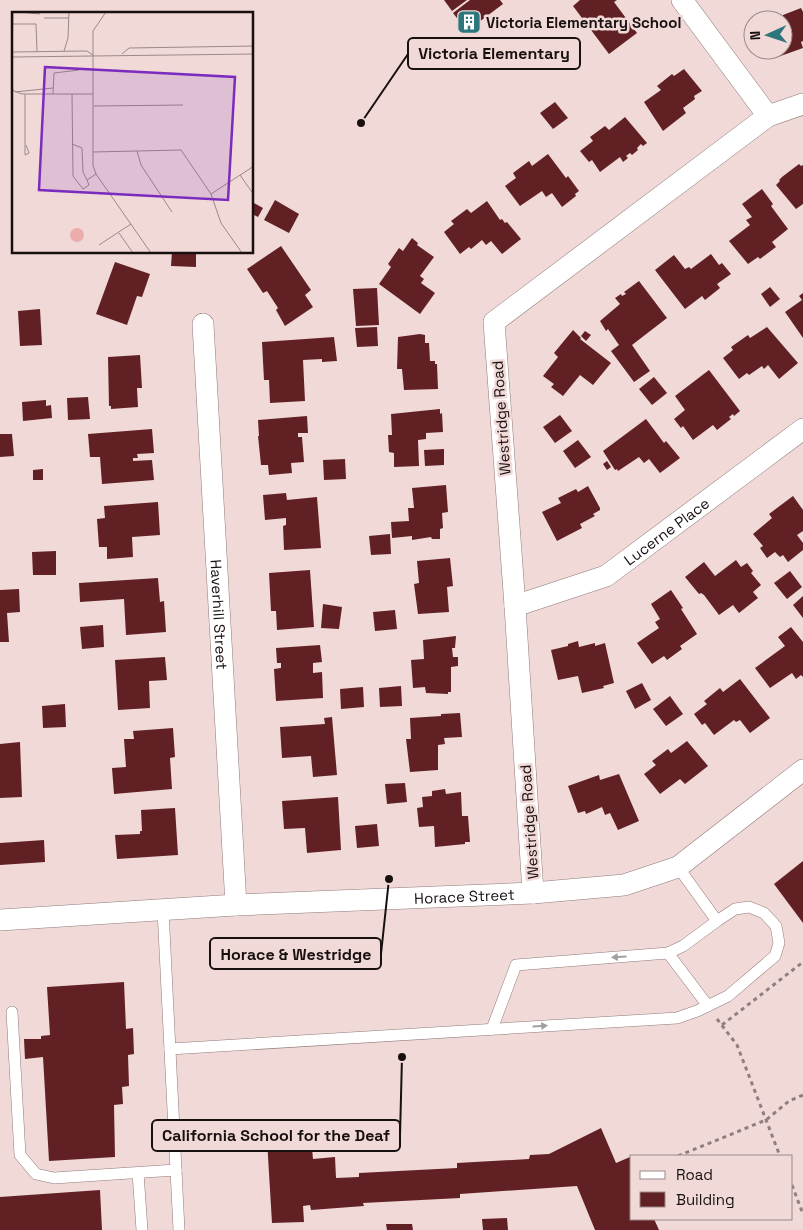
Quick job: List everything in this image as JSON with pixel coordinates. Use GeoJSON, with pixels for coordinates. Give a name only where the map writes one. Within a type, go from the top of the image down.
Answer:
{"type":"FeatureCollection","features":[{"type":"Feature","properties":{"kind":"street"},"geometry":{"type":"LineString","coordinates":[[682,0],[768,116]]}},
{"type":"Feature","properties":{"kind":"street","name":"Westridge Road"},"geometry":{"type":"LineString","coordinates":[[533,893],[515,606],[494,322],[768,116],[803,104]]}},
{"type":"Feature","properties":{"kind":"street","name":"Haverhill Street"},"geometry":{"type":"LineString","coordinates":[[203,324],[236,905]]}},
{"type":"Feature","properties":{"kind":"street","name":"Lucerne Place"},"geometry":{"type":"LineString","coordinates":[[515,606],[606,576],[803,429]]}},
{"type":"Feature","properties":{"kind":"street","name":"Horace Street"},"geometry":{"type":"LineString","coordinates":[[0,920],[236,905],[533,893],[624,885],[678,867],[803,770]]}},
{"type":"Feature","properties":{"kind":"lane"},"geometry":{"type":"LineString","coordinates":[[678,867],[717,921]]}},
{"type":"Feature","properties":{"kind":"lane"},"geometry":{"type":"LineString","coordinates":[[170,1049],[677,1018],[728,996],[776,956],[779,943],[776,926],[764,913],[749,907],[735,908],[683,946],[668,953],[516,965],[492,1029]]}},
{"type":"Feature","properties":{"kind":"lane"},"geometry":{"type":"LineString","coordinates":[[163,910],[180,1230]]}},
{"type":"Feature","properties":{"kind":"lane"},"geometry":{"type":"LineString","coordinates":[[668,953],[708,1006]]}},
{"type":"Feature","properties":{"kind":"lane"},"geometry":{"type":"LineString","coordinates":[[12,1012],[20,1155],[36,1174],[54,1178],[176,1170]]}},
{"type":"Feature","properties":{"kind":"lane"},"geometry":{"type":"LineString","coordinates":[[138,1173],[142,1230]]}},
{"type":"Feature","properties":{"kind":"path"},"geometry":{"type":"LineString","coordinates":[[722,1025],[803,962]]}},
{"type":"Feature","properties":{"kind":"path"},"geometry":{"type":"LineString","coordinates":[[708,1006],[737,1045],[780,1155]]}},
{"type":"Feature","properties":{"kind":"path"},"geometry":{"type":"LineString","coordinates":[[680,1155],[766,1120],[789,1101],[803,1095]]}},
{"type":"Feature","properties":{"kind":"path"},"geometry":{"type":"LineString","coordinates":[[793,1188],[803,1214]]}},
{"type":"Feature","properties":{"kind":"building","name":"Victoria Elementary School"},"geometry":{"type":"Polygon","coordinates":[[[444,0],[467,0],[452,11],[444,0]]]}},
{"type":"Feature","properties":{"kind":"building","name":"Victoria Elementary School"},"geometry":{"type":"Polygon","coordinates":[[[470,0],[500,0],[503,4],[467,31],[453,13],[470,0]]]}},
{"type":"Feature","properties":{"kind":"building"},"geometry":{"type":"Polygon","coordinates":[[[580,0],[617,0],[614,2],[637,33],[609,54],[573,6],[580,0]]]}},
{"type":"Feature","properties":{"kind":"building"},"geometry":{"type":"Polygon","coordinates":[[[801,8],[803,12],[803,41],[801,42],[803,48],[793,52],[793,11],[801,8]]]}},
{"type":"Feature","properties":{"kind":"building"},"geometry":{"type":"Polygon","coordinates":[[[684,69],[702,91],[694,96],[695,99],[683,108],[686,113],[663,131],[644,102],[661,90],[657,86],[672,74],[674,76],[684,69]]]}},
{"type":"Feature","properties":{"kind":"building"},"geometry":{"type":"Polygon","coordinates":[[[555,102],[568,118],[553,129],[540,113],[555,102]]]}},
{"type":"Feature","properties":{"kind":"building"},"geometry":{"type":"Polygon","coordinates":[[[625,117],[647,143],[643,146],[641,144],[632,155],[630,153],[626,156],[628,158],[623,162],[620,157],[600,172],[592,160],[589,162],[580,151],[593,141],[590,137],[605,126],[609,130],[625,117]]]}},
{"type":"Feature","properties":{"kind":"building"},"geometry":{"type":"Polygon","coordinates":[[[548,154],[566,178],[568,176],[579,191],[575,194],[576,196],[562,207],[552,193],[546,197],[542,191],[520,206],[505,186],[516,178],[513,173],[529,161],[532,166],[548,154]]]}},
{"type":"Feature","properties":{"kind":"building"},"geometry":{"type":"Polygon","coordinates":[[[799,164],[803,165],[803,204],[796,209],[776,185],[782,177],[799,164]]]}},
{"type":"Feature","properties":{"kind":"building"},"geometry":{"type":"Polygon","coordinates":[[[762,189],[773,204],[771,206],[788,229],[772,242],[776,247],[760,259],[758,257],[748,264],[729,241],[750,225],[746,220],[752,217],[742,204],[762,189]]]}},
{"type":"Feature","properties":{"kind":"building"},"geometry":{"type":"Polygon","coordinates":[[[275,200],[299,214],[289,233],[264,220],[275,200]]]}},
{"type":"Feature","properties":{"kind":"building"},"geometry":{"type":"Polygon","coordinates":[[[487,201],[500,220],[502,219],[505,223],[507,222],[521,239],[502,254],[491,241],[486,245],[482,240],[471,249],[469,247],[460,254],[444,232],[454,224],[451,221],[467,209],[471,213],[487,201]]]}},
{"type":"Feature","properties":{"kind":"building"},"geometry":{"type":"Polygon","coordinates":[[[254,203],[263,208],[258,217],[254,215],[254,203]]]}},
{"type":"Feature","properties":{"kind":"building"},"geometry":{"type":"Polygon","coordinates":[[[412,238],[418,243],[417,245],[434,257],[420,276],[424,279],[421,283],[435,293],[420,314],[379,284],[391,267],[388,264],[399,248],[403,251],[412,238]]]}},
{"type":"Feature","properties":{"kind":"building"},"geometry":{"type":"Polygon","coordinates":[[[281,246],[311,290],[305,295],[313,307],[285,326],[276,310],[278,308],[267,291],[263,293],[247,269],[281,246]]]}},
{"type":"Feature","properties":{"kind":"building"},"geometry":{"type":"Polygon","coordinates":[[[172,254],[196,254],[196,267],[171,266],[172,254]]]}},
{"type":"Feature","properties":{"kind":"building"},"geometry":{"type":"Polygon","coordinates":[[[711,254],[719,265],[722,263],[731,274],[717,284],[720,288],[705,300],[702,296],[685,309],[655,270],[674,255],[685,269],[689,267],[691,269],[711,254]]]}},
{"type":"Feature","properties":{"kind":"building"},"geometry":{"type":"Polygon","coordinates":[[[115,262],[150,274],[142,297],[137,296],[127,325],[96,314],[115,262]]]}},
{"type":"Feature","properties":{"kind":"building"},"geometry":{"type":"Polygon","coordinates":[[[639,281],[667,318],[632,345],[650,371],[634,382],[611,351],[619,345],[608,329],[606,331],[600,321],[620,304],[615,298],[621,294],[622,296],[626,294],[624,292],[639,281]]]}},
{"type":"Feature","properties":{"kind":"building"},"geometry":{"type":"Polygon","coordinates":[[[770,287],[780,299],[770,307],[761,294],[770,287]]]}},
{"type":"Feature","properties":{"kind":"building"},"geometry":{"type":"Polygon","coordinates":[[[377,288],[379,325],[356,326],[353,289],[377,288]]]}},
{"type":"Feature","properties":{"kind":"building"},"geometry":{"type":"Polygon","coordinates":[[[803,293],[803,338],[785,312],[802,300],[799,296],[803,293]]]}},
{"type":"Feature","properties":{"kind":"building"},"geometry":{"type":"Polygon","coordinates":[[[40,309],[42,345],[20,346],[18,311],[40,309]]]}},
{"type":"Feature","properties":{"kind":"building"},"geometry":{"type":"Polygon","coordinates":[[[377,327],[378,346],[357,347],[355,328],[377,327]]]}},
{"type":"Feature","properties":{"kind":"building"},"geometry":{"type":"Polygon","coordinates":[[[767,327],[798,363],[779,379],[768,365],[764,369],[762,366],[749,375],[747,373],[739,379],[723,358],[733,350],[731,347],[748,335],[750,338],[767,327]]]}},
{"type":"Feature","properties":{"kind":"building"},"geometry":{"type":"Polygon","coordinates":[[[573,330],[580,339],[611,363],[593,385],[580,375],[563,396],[551,387],[554,384],[543,376],[558,357],[554,353],[573,330]]]}},
{"type":"Feature","properties":{"kind":"building"},"geometry":{"type":"Polygon","coordinates":[[[585,331],[591,335],[586,341],[581,336],[585,331]]]}},
{"type":"Feature","properties":{"kind":"building"},"geometry":{"type":"Polygon","coordinates":[[[425,335],[425,343],[429,343],[430,361],[435,361],[435,364],[437,364],[438,389],[404,390],[402,369],[397,369],[398,337],[425,335]]]}},
{"type":"Feature","properties":{"kind":"building"},"geometry":{"type":"Polygon","coordinates":[[[334,337],[337,361],[322,362],[322,359],[303,360],[305,401],[270,403],[269,380],[264,380],[262,342],[334,337]]]}},
{"type":"Feature","properties":{"kind":"building"},"geometry":{"type":"Polygon","coordinates":[[[140,355],[142,388],[137,388],[138,407],[111,409],[111,406],[109,406],[108,357],[140,355]]]}},
{"type":"Feature","properties":{"kind":"building"},"geometry":{"type":"Polygon","coordinates":[[[709,370],[740,411],[734,416],[733,414],[729,417],[731,419],[717,430],[713,425],[693,440],[683,426],[681,428],[674,419],[685,410],[675,396],[709,370]]]}},
{"type":"Feature","properties":{"kind":"building"},"geometry":{"type":"Polygon","coordinates":[[[654,377],[667,393],[652,405],[639,389],[654,377]]]}},
{"type":"Feature","properties":{"kind":"building"},"geometry":{"type":"Polygon","coordinates":[[[88,397],[90,419],[68,420],[67,398],[88,397]]]}},
{"type":"Feature","properties":{"kind":"building"},"geometry":{"type":"Polygon","coordinates":[[[46,400],[46,406],[51,405],[52,418],[23,421],[22,402],[46,400]]]}},
{"type":"Feature","properties":{"kind":"building"},"geometry":{"type":"Polygon","coordinates":[[[440,409],[443,432],[426,433],[426,439],[418,440],[419,466],[394,467],[394,453],[389,452],[388,435],[392,435],[391,414],[440,409]]]}},
{"type":"Feature","properties":{"kind":"building"},"geometry":{"type":"Polygon","coordinates":[[[560,415],[572,431],[555,443],[543,427],[560,415]]]}},
{"type":"Feature","properties":{"kind":"building"},"geometry":{"type":"Polygon","coordinates":[[[307,416],[308,433],[298,433],[298,437],[302,437],[304,462],[291,463],[292,473],[269,475],[268,465],[261,465],[258,420],[307,416]]]}},
{"type":"Feature","properties":{"kind":"building"},"geometry":{"type":"Polygon","coordinates":[[[646,419],[664,443],[666,441],[680,458],[660,473],[649,459],[644,463],[639,457],[618,471],[617,469],[615,470],[603,451],[646,419]]]}},
{"type":"Feature","properties":{"kind":"building"},"geometry":{"type":"Polygon","coordinates":[[[152,429],[154,453],[137,454],[138,458],[133,458],[133,461],[152,460],[154,480],[102,484],[100,457],[90,457],[88,434],[152,429]]]}},
{"type":"Feature","properties":{"kind":"building"},"geometry":{"type":"Polygon","coordinates":[[[0,434],[12,434],[14,456],[0,457],[0,434]]]}},
{"type":"Feature","properties":{"kind":"building"},"geometry":{"type":"Polygon","coordinates":[[[578,440],[591,457],[575,468],[563,451],[578,440]]]}},
{"type":"Feature","properties":{"kind":"building"},"geometry":{"type":"Polygon","coordinates":[[[444,449],[444,465],[425,466],[424,450],[444,449]]]}},
{"type":"Feature","properties":{"kind":"building"},"geometry":{"type":"Polygon","coordinates":[[[345,459],[346,479],[324,480],[323,460],[345,459]]]}},
{"type":"Feature","properties":{"kind":"building"},"geometry":{"type":"Polygon","coordinates":[[[607,461],[611,467],[607,470],[603,464],[607,461]]]}},
{"type":"Feature","properties":{"kind":"building"},"geometry":{"type":"Polygon","coordinates":[[[43,469],[43,480],[33,480],[33,470],[43,469]]]}},
{"type":"Feature","properties":{"kind":"building"},"geometry":{"type":"Polygon","coordinates":[[[446,485],[448,512],[442,513],[443,528],[440,529],[440,539],[432,539],[431,537],[412,540],[412,536],[392,538],[391,522],[409,521],[408,508],[414,508],[412,488],[446,485]]]}},
{"type":"Feature","properties":{"kind":"building"},"geometry":{"type":"Polygon","coordinates":[[[588,486],[600,510],[593,514],[595,516],[580,524],[582,528],[557,541],[542,512],[561,503],[558,498],[576,489],[578,492],[588,486]]]}},
{"type":"Feature","properties":{"kind":"building"},"geometry":{"type":"Polygon","coordinates":[[[286,493],[287,500],[317,497],[321,548],[284,550],[283,526],[286,525],[286,518],[265,520],[263,495],[286,493]]]}},
{"type":"Feature","properties":{"kind":"building"},"geometry":{"type":"Polygon","coordinates":[[[793,496],[803,510],[803,531],[797,535],[803,543],[803,550],[788,562],[783,555],[780,557],[775,552],[767,558],[760,548],[763,546],[753,534],[772,518],[769,514],[793,496]]]}},
{"type":"Feature","properties":{"kind":"building"},"geometry":{"type":"Polygon","coordinates":[[[158,502],[160,535],[132,537],[133,557],[107,559],[107,547],[99,547],[97,519],[105,518],[104,506],[158,502]]]}},
{"type":"Feature","properties":{"kind":"building"},"geometry":{"type":"Polygon","coordinates":[[[390,534],[391,554],[371,555],[369,536],[390,534]]]}},
{"type":"Feature","properties":{"kind":"building"},"geometry":{"type":"Polygon","coordinates":[[[56,551],[56,575],[33,575],[32,552],[56,551]]]}},
{"type":"Feature","properties":{"kind":"building"},"geometry":{"type":"Polygon","coordinates":[[[450,558],[453,586],[447,587],[449,612],[418,614],[414,584],[419,583],[417,561],[450,558]]]}},
{"type":"Feature","properties":{"kind":"building"},"geometry":{"type":"Polygon","coordinates":[[[736,560],[741,567],[747,563],[753,571],[751,573],[761,585],[753,592],[758,598],[739,613],[733,605],[719,615],[704,595],[699,594],[685,577],[704,562],[715,576],[736,560]]]}},
{"type":"Feature","properties":{"kind":"building"},"geometry":{"type":"Polygon","coordinates":[[[310,570],[314,627],[277,630],[276,611],[271,611],[269,573],[310,570]]]}},
{"type":"Feature","properties":{"kind":"building"},"geometry":{"type":"Polygon","coordinates":[[[790,571],[802,587],[787,599],[774,583],[790,571]]]}},
{"type":"Feature","properties":{"kind":"building"},"geometry":{"type":"Polygon","coordinates":[[[158,578],[160,602],[164,601],[166,632],[126,635],[124,599],[80,602],[79,583],[158,578]]]}},
{"type":"Feature","properties":{"kind":"building"},"geometry":{"type":"Polygon","coordinates":[[[19,589],[20,612],[7,613],[9,642],[0,642],[0,590],[19,589]]]}},
{"type":"Feature","properties":{"kind":"building"},"geometry":{"type":"Polygon","coordinates":[[[671,590],[697,634],[680,646],[682,649],[667,660],[664,656],[652,664],[637,643],[659,628],[655,622],[660,619],[651,604],[671,590]]]}},
{"type":"Feature","properties":{"kind":"building"},"geometry":{"type":"Polygon","coordinates":[[[803,596],[803,618],[793,605],[803,596]]]}},
{"type":"Feature","properties":{"kind":"building"},"geometry":{"type":"Polygon","coordinates":[[[323,604],[342,607],[339,629],[321,628],[323,604]]]}},
{"type":"Feature","properties":{"kind":"building"},"geometry":{"type":"Polygon","coordinates":[[[395,610],[397,629],[375,631],[373,612],[395,610]]]}},
{"type":"Feature","properties":{"kind":"building"},"geometry":{"type":"Polygon","coordinates":[[[103,625],[104,647],[82,649],[80,627],[103,625]]]}},
{"type":"Feature","properties":{"kind":"building"},"geometry":{"type":"Polygon","coordinates":[[[791,627],[803,642],[803,677],[801,675],[796,679],[792,673],[770,688],[755,668],[785,646],[778,637],[791,627]]]}},
{"type":"Feature","properties":{"kind":"building"},"geometry":{"type":"Polygon","coordinates":[[[456,636],[455,648],[452,648],[453,657],[458,657],[458,666],[451,667],[451,692],[448,692],[448,694],[426,693],[425,687],[413,688],[411,660],[424,659],[423,640],[456,636]]]}},
{"type":"Feature","properties":{"kind":"building"},"geometry":{"type":"Polygon","coordinates":[[[578,641],[579,647],[595,643],[595,646],[605,643],[614,683],[603,686],[604,688],[582,693],[578,676],[558,680],[551,650],[568,646],[568,644],[578,641]]]}},
{"type":"Feature","properties":{"kind":"building"},"geometry":{"type":"Polygon","coordinates":[[[320,645],[322,662],[313,663],[313,673],[322,672],[323,698],[276,701],[274,669],[281,668],[281,663],[277,663],[276,648],[320,645]]]}},
{"type":"Feature","properties":{"kind":"building"},"geometry":{"type":"Polygon","coordinates":[[[165,657],[167,680],[149,681],[150,708],[118,710],[115,660],[165,657]]]}},
{"type":"Feature","properties":{"kind":"building"},"geometry":{"type":"Polygon","coordinates":[[[740,679],[770,718],[750,733],[740,720],[736,722],[734,720],[714,735],[705,723],[702,725],[694,714],[707,704],[704,701],[720,688],[723,692],[740,679]]]}},
{"type":"Feature","properties":{"kind":"building"},"geometry":{"type":"Polygon","coordinates":[[[642,683],[651,700],[635,709],[626,691],[642,683]]]}},
{"type":"Feature","properties":{"kind":"building"},"geometry":{"type":"Polygon","coordinates":[[[401,686],[402,706],[380,707],[379,688],[401,686]]]}},
{"type":"Feature","properties":{"kind":"building"},"geometry":{"type":"Polygon","coordinates":[[[363,687],[364,707],[341,709],[340,689],[363,687]]]}},
{"type":"Feature","properties":{"kind":"building"},"geometry":{"type":"Polygon","coordinates":[[[670,696],[683,714],[666,726],[653,709],[670,696]]]}},
{"type":"Feature","properties":{"kind":"building"},"geometry":{"type":"Polygon","coordinates":[[[65,704],[66,727],[43,728],[42,706],[65,704]]]}},
{"type":"Feature","properties":{"kind":"building"},"geometry":{"type":"Polygon","coordinates":[[[460,713],[462,737],[444,738],[445,744],[438,745],[438,770],[410,772],[406,739],[411,739],[410,718],[460,713]]]}},
{"type":"Feature","properties":{"kind":"building"},"geometry":{"type":"Polygon","coordinates":[[[332,717],[337,775],[313,777],[311,756],[282,758],[280,727],[325,724],[324,718],[332,717]]]}},
{"type":"Feature","properties":{"kind":"building"},"geometry":{"type":"Polygon","coordinates":[[[173,728],[175,757],[170,758],[172,789],[114,794],[112,768],[126,767],[124,739],[134,739],[133,731],[173,728]]]}},
{"type":"Feature","properties":{"kind":"building"},"geometry":{"type":"Polygon","coordinates":[[[687,741],[708,766],[685,784],[680,779],[660,794],[644,774],[656,765],[652,761],[668,749],[671,753],[687,741]]]}},
{"type":"Feature","properties":{"kind":"building"},"geometry":{"type":"Polygon","coordinates":[[[20,742],[22,797],[0,798],[0,744],[20,742]]]}},
{"type":"Feature","properties":{"kind":"building"},"geometry":{"type":"Polygon","coordinates":[[[619,774],[639,821],[618,830],[610,813],[605,815],[602,807],[586,814],[585,811],[578,813],[568,786],[599,775],[600,780],[619,774]]]}},
{"type":"Feature","properties":{"kind":"building"},"geometry":{"type":"Polygon","coordinates":[[[405,783],[407,802],[387,804],[385,784],[405,783]]]}},
{"type":"Feature","properties":{"kind":"building"},"geometry":{"type":"Polygon","coordinates":[[[445,789],[446,794],[461,792],[462,816],[468,816],[470,842],[435,847],[434,826],[419,827],[417,808],[423,807],[422,797],[432,796],[432,791],[445,789]]]}},
{"type":"Feature","properties":{"kind":"building"},"geometry":{"type":"Polygon","coordinates":[[[338,797],[341,850],[307,853],[305,828],[284,829],[282,801],[338,797]]]}},
{"type":"Feature","properties":{"kind":"building"},"geometry":{"type":"Polygon","coordinates":[[[175,808],[178,855],[117,859],[115,835],[140,834],[140,831],[142,831],[141,810],[175,808]]]}},
{"type":"Feature","properties":{"kind":"building"},"geometry":{"type":"Polygon","coordinates":[[[377,824],[379,846],[357,848],[355,826],[377,824]]]}},
{"type":"Feature","properties":{"kind":"building"},"geometry":{"type":"Polygon","coordinates":[[[44,840],[45,862],[0,865],[0,843],[44,840]]]}},
{"type":"Feature","properties":{"kind":"building"},"geometry":{"type":"Polygon","coordinates":[[[803,861],[803,923],[774,884],[803,861]]]}},
{"type":"Feature","properties":{"kind":"building"},"geometry":{"type":"Polygon","coordinates":[[[124,982],[126,1029],[133,1028],[134,1054],[128,1055],[129,1086],[122,1087],[123,1104],[114,1105],[115,1157],[49,1161],[43,1057],[25,1059],[24,1039],[41,1039],[41,1036],[50,1035],[47,987],[124,982]]]}},
{"type":"Feature","properties":{"kind":"building"},"geometry":{"type":"Polygon","coordinates":[[[601,1128],[616,1163],[630,1157],[630,1220],[654,1220],[659,1230],[595,1230],[577,1186],[460,1194],[460,1198],[363,1203],[364,1206],[311,1210],[310,1205],[303,1206],[304,1222],[272,1223],[267,1140],[311,1138],[313,1159],[335,1157],[336,1178],[359,1177],[359,1173],[457,1168],[457,1163],[529,1159],[530,1155],[549,1154],[601,1128]]]}},
{"type":"Feature","properties":{"kind":"building"},"geometry":{"type":"Polygon","coordinates":[[[100,1190],[102,1230],[0,1230],[0,1197],[100,1190]]]}},
{"type":"Feature","properties":{"kind":"building"},"geometry":{"type":"Polygon","coordinates":[[[507,1218],[508,1230],[483,1230],[482,1219],[507,1218]]]}},
{"type":"Feature","properties":{"kind":"building"},"geometry":{"type":"Polygon","coordinates":[[[386,1224],[412,1224],[413,1230],[387,1230],[386,1224]]]}},
{"type":"Feature","properties":{"kind":"place","name":"Victoria Elementary School"},"geometry":{"type":"Point","coordinates":[469,22]}},
{"type":"Feature","properties":{"kind":"place","name":"Victoria Elementary"},"geometry":{"type":"Point","coordinates":[361,123]}},
{"type":"Feature","properties":{"kind":"place","name":"Horace & Westridge"},"geometry":{"type":"Point","coordinates":[389,879]}},
{"type":"Feature","properties":{"kind":"place","name":"California School for the Deaf"},"geometry":{"type":"Point","coordinates":[402,1057]}}]}
